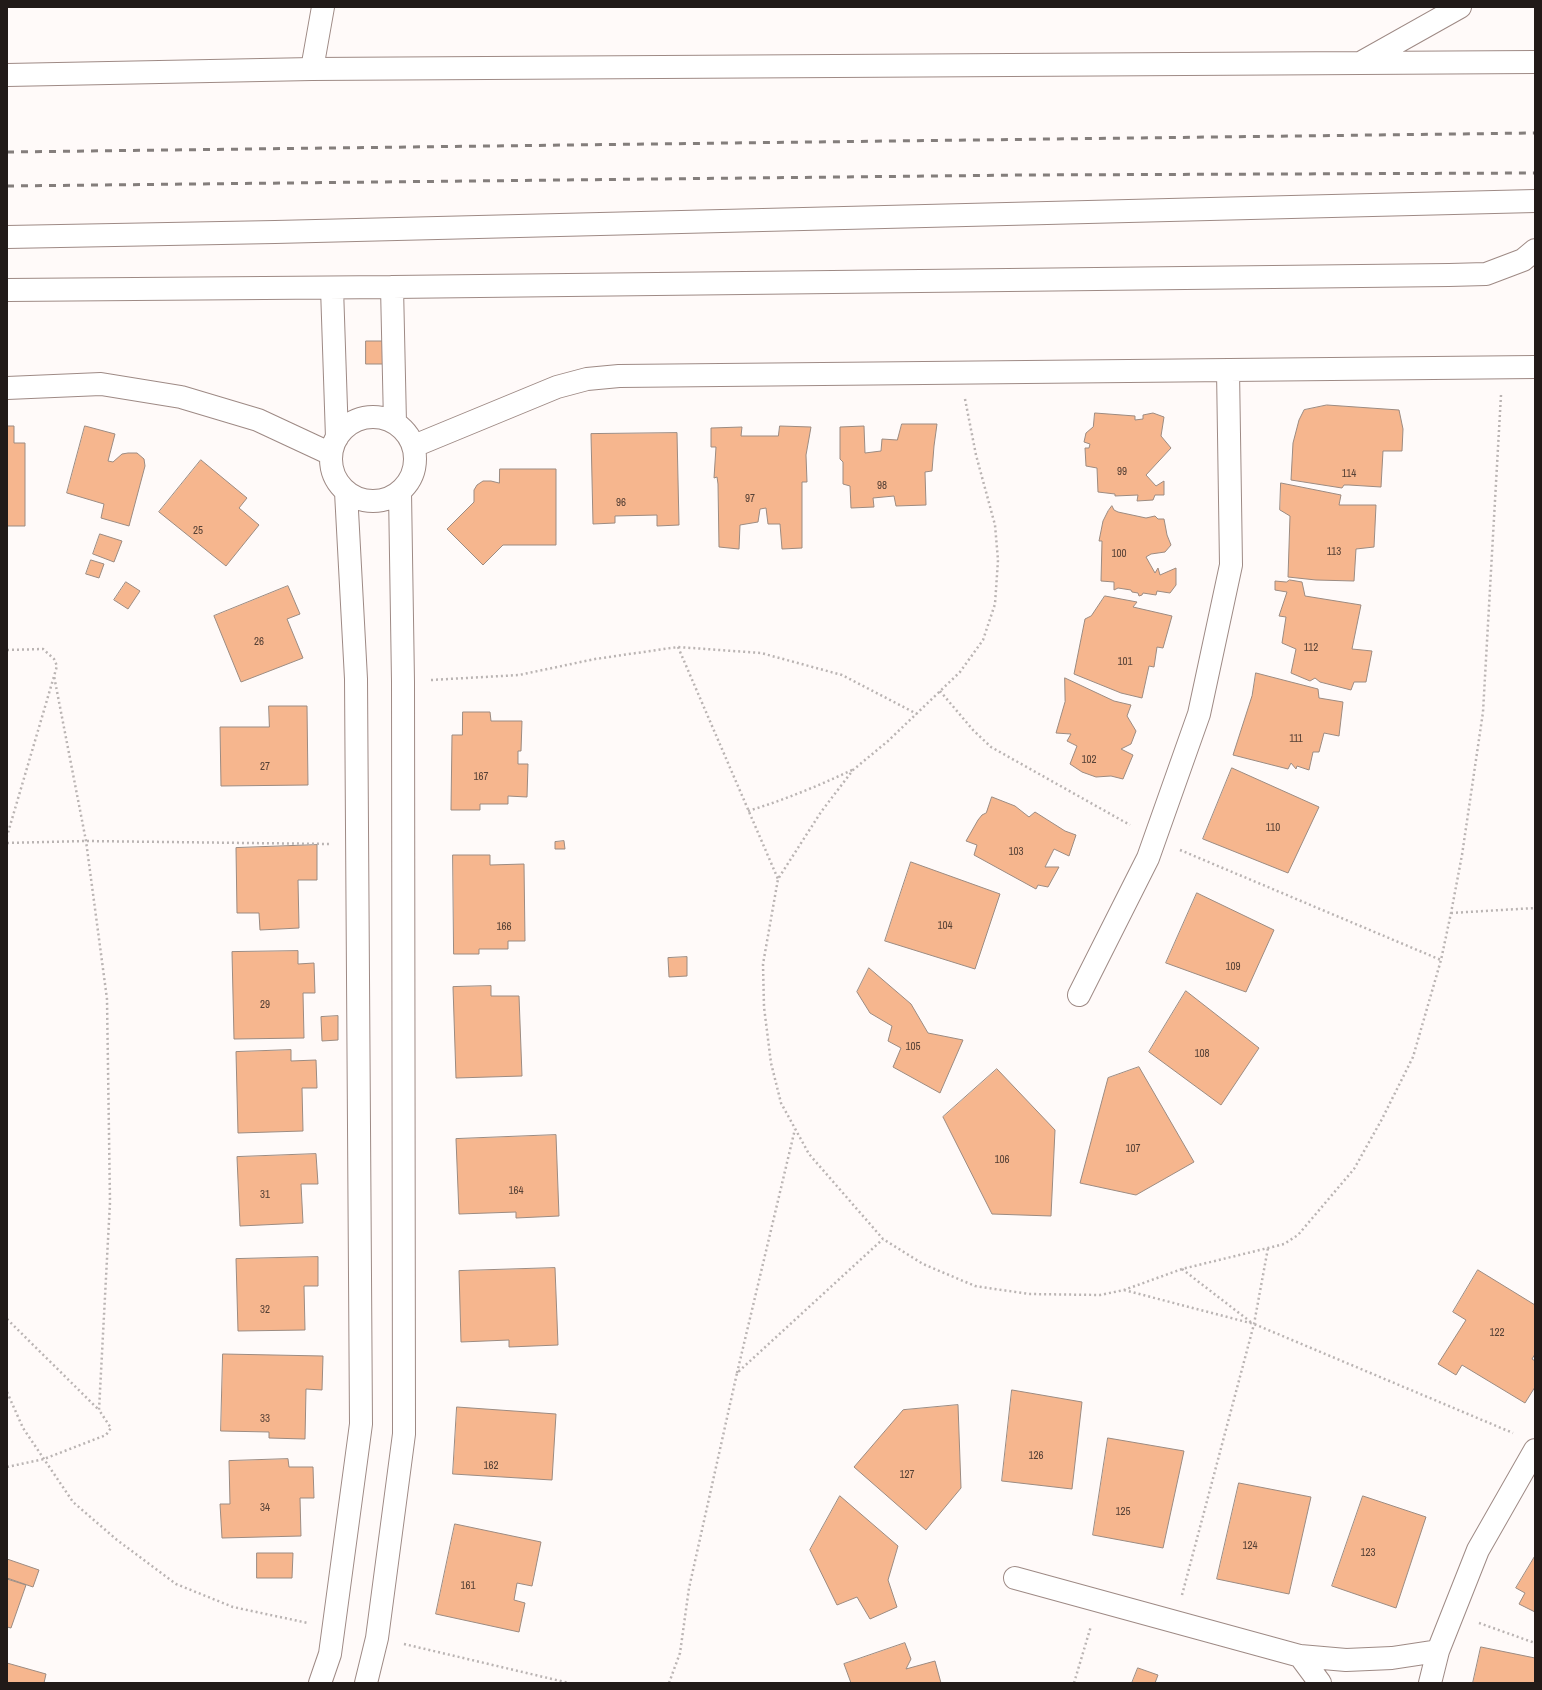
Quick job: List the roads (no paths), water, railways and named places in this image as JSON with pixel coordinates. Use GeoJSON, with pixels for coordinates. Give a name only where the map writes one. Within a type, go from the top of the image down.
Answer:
{"type":"FeatureCollection","features":[{"type":"Feature","properties":{"kind":"street"},"geometry":{"type":"LineString","coordinates":[[312,69],[323,7]]}},
{"type":"Feature","properties":{"kind":"street"},"geometry":{"type":"LineString","coordinates":[[1361,62],[1460,7]]}},
{"type":"Feature","properties":{"kind":"street"},"geometry":{"type":"LineString","coordinates":[[7,74],[312,69],[1535,62]]}},
{"type":"Feature","properties":{"kind":"street"},"geometry":{"type":"LineString","coordinates":[[7,236],[275,232],[1535,200]]}},
{"type":"Feature","properties":{"kind":"street"},"geometry":{"type":"LineString","coordinates":[[7,290],[392,288],[1486,274],[1524,260],[1535,250]]}},
{"type":"Feature","properties":{"kind":"street"},"geometry":{"type":"LineString","coordinates":[[332,288],[334,446],[331,462],[336,478],[346,492],[363,500],[373,502],[387,499],[400,492],[407,485],[412,476],[416,461],[414,446],[404,429],[395,422],[374,417],[363,418],[352,422],[344,429],[334,446]]}},
{"type":"Feature","properties":{"kind":"street"},"geometry":{"type":"LineString","coordinates":[[392,288],[395,422]]}},
{"type":"Feature","properties":{"kind":"street"},"geometry":{"type":"LineString","coordinates":[[414,446],[557,387],[587,379],[619,376],[1535,367]]}},
{"type":"Feature","properties":{"kind":"street"},"geometry":{"type":"LineString","coordinates":[[1079,994],[1148,858],[1199,714],[1231,565],[1228,370]]}},
{"type":"Feature","properties":{"kind":"street"},"geometry":{"type":"LineString","coordinates":[[7,388],[101,384],[181,397],[258,420],[334,446]]}},
{"type":"Feature","properties":{"kind":"street"},"geometry":{"type":"LineString","coordinates":[[320,1683],[330,1654],[334,1629],[360,1424],[356,679],[346,492]]}},
{"type":"Feature","properties":{"kind":"street"},"geometry":{"type":"LineString","coordinates":[[366,1683],[377,1638],[404,1434],[400,492]]}},
{"type":"Feature","properties":{"kind":"street"},"geometry":{"type":"LineString","coordinates":[[1430,1683],[1438,1651],[1478,1550],[1535,1450]]}},
{"type":"Feature","properties":{"kind":"street"},"geometry":{"type":"LineString","coordinates":[[1014,1578],[1300,1656],[1346,1660],[1392,1658],[1438,1651]]}},
{"type":"Feature","properties":{"kind":"street"},"geometry":{"type":"LineString","coordinates":[[1300,1656],[1320,1683]]}},
{"type":"Feature","properties":{"kind":"railway"},"geometry":{"type":"LineString","coordinates":[[7,152],[1535,133]]}},
{"type":"Feature","properties":{"kind":"railway"},"geometry":{"type":"LineString","coordinates":[[7,186],[1025,175],[1535,173]]}}]}
